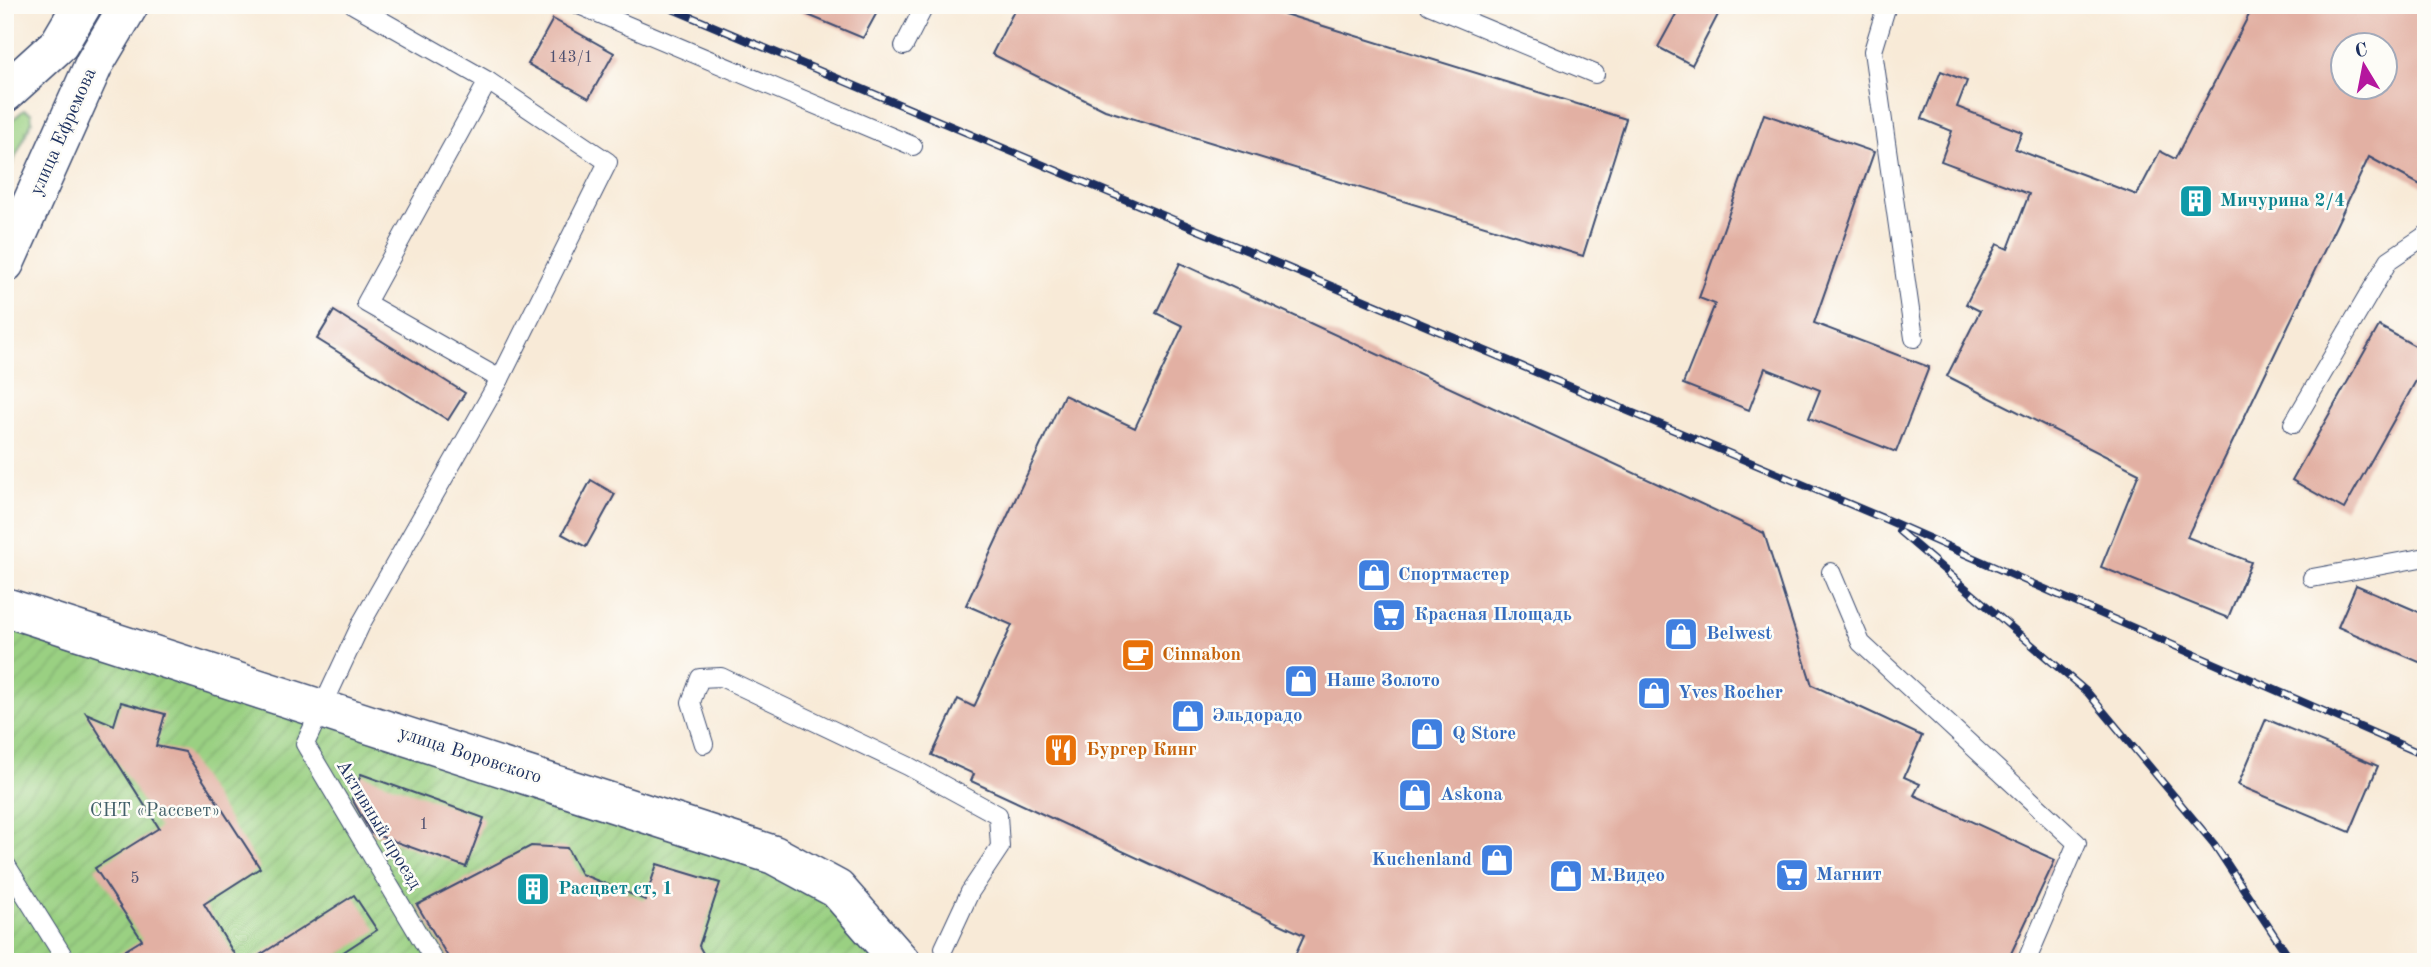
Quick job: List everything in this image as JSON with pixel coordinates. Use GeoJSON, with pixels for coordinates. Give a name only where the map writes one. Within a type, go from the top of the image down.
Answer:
{"type":"FeatureCollection","features":[{"type":"Feature","properties":{"kind":"street"},"geometry":{"type":"LineString","coordinates":[[5,93],[59,44],[82,5]]}},
{"type":"Feature","properties":{"kind":"street","name":"улица Ефремова"},"geometry":{"type":"LineString","coordinates":[[5,263],[94,64],[129,5]]}},
{"type":"Feature","properties":{"kind":"street","name":"улица Воровского"},"geometry":{"type":"LineString","coordinates":[[5,607],[774,855],[837,889],[894,950],[901,962]]}},
{"type":"Feature","properties":{"kind":"lane"},"geometry":{"type":"LineString","coordinates":[[322,708],[362,622],[500,379],[608,162],[488,80],[354,5]]}},
{"type":"Feature","properties":{"kind":"lane"},"geometry":{"type":"LineString","coordinates":[[579,5],[913,146]]}},
{"type":"Feature","properties":{"kind":"lane"},"geometry":{"type":"LineString","coordinates":[[904,46],[925,5]]}},
{"type":"Feature","properties":{"kind":"lane"},"geometry":{"type":"LineString","coordinates":[[1429,5],[1595,74]]}},
{"type":"Feature","properties":{"kind":"lane"},"geometry":{"type":"LineString","coordinates":[[1886,5],[1873,51],[1914,338]]}},
{"type":"Feature","properties":{"kind":"lane"},"geometry":{"type":"LineString","coordinates":[[488,80],[366,303],[500,379]]}},
{"type":"Feature","properties":{"kind":"lane"},"geometry":{"type":"LineString","coordinates":[[2293,424],[2389,261],[2426,235]]}},
{"type":"Feature","properties":{"kind":"lane"},"geometry":{"type":"LineString","coordinates":[[2312,578],[2426,557]]}},
{"type":"Feature","properties":{"kind":"lane"},"geometry":{"type":"LineString","coordinates":[[1831,572],[1861,643],[2077,843],[2026,962]]}},
{"type":"Feature","properties":{"kind":"lane"},"geometry":{"type":"LineString","coordinates":[[704,744],[691,702],[700,678],[721,677],[908,766],[999,815],[1000,847],[970,892],[944,948]]}},
{"type":"Feature","properties":{"kind":"lane","name":"Активный проезд"},"geometry":{"type":"LineString","coordinates":[[322,708],[305,744],[435,962]]}},
{"type":"Feature","properties":{"kind":"lane"},"geometry":{"type":"LineString","coordinates":[[5,863],[67,962]]}},
{"type":"Feature","properties":{"kind":"green space"},"geometry":{"type":"Polygon","coordinates":[[[24,110],[31,113],[32,121],[5,180],[5,126],[24,110]]]}},
{"type":"Feature","properties":{"kind":"green space","name":"СНТ «Рассвет»"},"geometry":{"type":"Polygon","coordinates":[[[5,607],[774,855],[901,962],[5,962],[5,607]]]}},
{"type":"Feature","properties":{"kind":"building"},"geometry":{"type":"Polygon","coordinates":[[[784,5],[881,5],[863,38],[784,5]]]}},
{"type":"Feature","properties":{"kind":"building"},"geometry":{"type":"Polygon","coordinates":[[[1017,5],[1255,5],[1626,119],[1583,256],[1105,110],[992,54],[1017,5]]]}},
{"type":"Feature","properties":{"kind":"building"},"geometry":{"type":"Polygon","coordinates":[[[1681,5],[1723,5],[1692,65],[1658,47],[1681,5]]]}},
{"type":"Feature","properties":{"kind":"building"},"geometry":{"type":"Polygon","coordinates":[[[2254,5],[2426,5],[2426,188],[2369,157],[2187,537],[2251,562],[2228,618],[2101,567],[2139,473],[1947,376],[1980,311],[1966,304],[1997,244],[2008,249],[2029,194],[1941,161],[1952,131],[1922,119],[1941,71],[1967,81],[1957,107],[2022,132],[2015,149],[2137,195],[2160,151],[2175,159],[2254,5]]]}},
{"type":"Feature","properties":{"kind":"building"},"geometry":{"type":"Polygon","coordinates":[[[553,19],[614,53],[589,98],[528,64],[553,19]]]}},
{"type":"Feature","properties":{"kind":"building"},"geometry":{"type":"Polygon","coordinates":[[[1764,114],[1874,152],[1814,323],[1929,367],[1896,452],[1809,418],[1820,390],[1765,368],[1749,410],[1683,384],[1715,304],[1699,298],[1764,114]]]}},
{"type":"Feature","properties":{"kind":"building","name":"Красная Площадь"},"geometry":{"type":"Polygon","coordinates":[[[1180,263],[1764,533],[1812,685],[1922,736],[1904,777],[1920,784],[1914,795],[2055,860],[2007,962],[1292,962],[1304,935],[971,781],[974,774],[932,755],[958,699],[974,707],[1012,625],[966,605],[1064,395],[1135,428],[1183,326],[1156,313],[1180,263]]]}},
{"type":"Feature","properties":{"kind":"building"},"geometry":{"type":"Polygon","coordinates":[[[334,311],[465,393],[448,420],[317,339],[334,311]]]}},
{"type":"Feature","properties":{"kind":"building"},"geometry":{"type":"Polygon","coordinates":[[[2379,326],[2426,352],[2426,363],[2344,509],[2292,480],[2379,326]]]}},
{"type":"Feature","properties":{"kind":"building"},"geometry":{"type":"Polygon","coordinates":[[[591,480],[615,494],[586,547],[562,534],[591,480]]]}},
{"type":"Feature","properties":{"kind":"building"},"geometry":{"type":"Polygon","coordinates":[[[2356,585],[2426,615],[2426,665],[2338,627],[2356,585]]]}},
{"type":"Feature","properties":{"kind":"building"},"geometry":{"type":"Polygon","coordinates":[[[121,702],[165,714],[156,746],[185,752],[260,868],[204,904],[239,962],[106,962],[142,940],[95,868],[159,828],[86,713],[114,725],[121,702]]]}},
{"type":"Feature","properties":{"kind":"building"},"geometry":{"type":"Polygon","coordinates":[[[2266,719],[2378,766],[2350,832],[2238,785],[2266,719]]]}},
{"type":"Feature","properties":{"kind":"building"},"geometry":{"type":"Polygon","coordinates":[[[361,774],[484,818],[466,867],[371,833],[352,799],[361,774]]]}},
{"type":"Feature","properties":{"kind":"building","name":"Расцвет ст, 1"},"geometry":{"type":"Polygon","coordinates":[[[531,846],[567,848],[581,874],[645,900],[657,864],[720,883],[699,946],[708,962],[451,962],[417,905],[531,846]]]}},
{"type":"Feature","properties":{"kind":"building"},"geometry":{"type":"Polygon","coordinates":[[[354,895],[377,930],[328,962],[249,962],[354,895]]]}},
{"type":"Feature","properties":{"kind":"railway"},"geometry":{"type":"LineString","coordinates":[[663,5],[1885,519],[2426,756]]}},
{"type":"Feature","properties":{"kind":"railway"},"geometry":{"type":"LineString","coordinates":[[1899,531],[2088,693],[2214,844],[2292,962]]}},
{"type":"Feature","properties":{"kind":"place","name":"Мичурина 2/4"},"geometry":{"type":"Point","coordinates":[2196,201]}},
{"type":"Feature","properties":{"kind":"place","name":"Спортмастер"},"geometry":{"type":"Point","coordinates":[1374,575]}},
{"type":"Feature","properties":{"kind":"place","name":"Красная Площадь"},"geometry":{"type":"Point","coordinates":[1389,615]}},
{"type":"Feature","properties":{"kind":"place","name":"Belwest"},"geometry":{"type":"Point","coordinates":[1681,634]}},
{"type":"Feature","properties":{"kind":"place","name":"Cinnabon"},"geometry":{"type":"Point","coordinates":[1138,655]}},
{"type":"Feature","properties":{"kind":"place","name":"Наше Золото"},"geometry":{"type":"Point","coordinates":[1301,681]}},
{"type":"Feature","properties":{"kind":"place","name":"Yves Rocher"},"geometry":{"type":"Point","coordinates":[1654,693]}},
{"type":"Feature","properties":{"kind":"place","name":"Эльдорадо"},"geometry":{"type":"Point","coordinates":[1188,716]}},
{"type":"Feature","properties":{"kind":"place","name":"Q Store"},"geometry":{"type":"Point","coordinates":[1427,734]}},
{"type":"Feature","properties":{"kind":"place","name":"Бургер Кинг"},"geometry":{"type":"Point","coordinates":[1061,750]}},
{"type":"Feature","properties":{"kind":"place","name":"Askona"},"geometry":{"type":"Point","coordinates":[1415,795]}},
{"type":"Feature","properties":{"kind":"place","name":"Kuchenland"},"geometry":{"type":"Point","coordinates":[1497,860]}},
{"type":"Feature","properties":{"kind":"place","name":"Магнит"},"geometry":{"type":"Point","coordinates":[1792,875]}},
{"type":"Feature","properties":{"kind":"place","name":"М.Видео"},"geometry":{"type":"Point","coordinates":[1566,876]}},
{"type":"Feature","properties":{"kind":"place","name":"Расцвет ст, 1"},"geometry":{"type":"Point","coordinates":[533,889]}}]}
